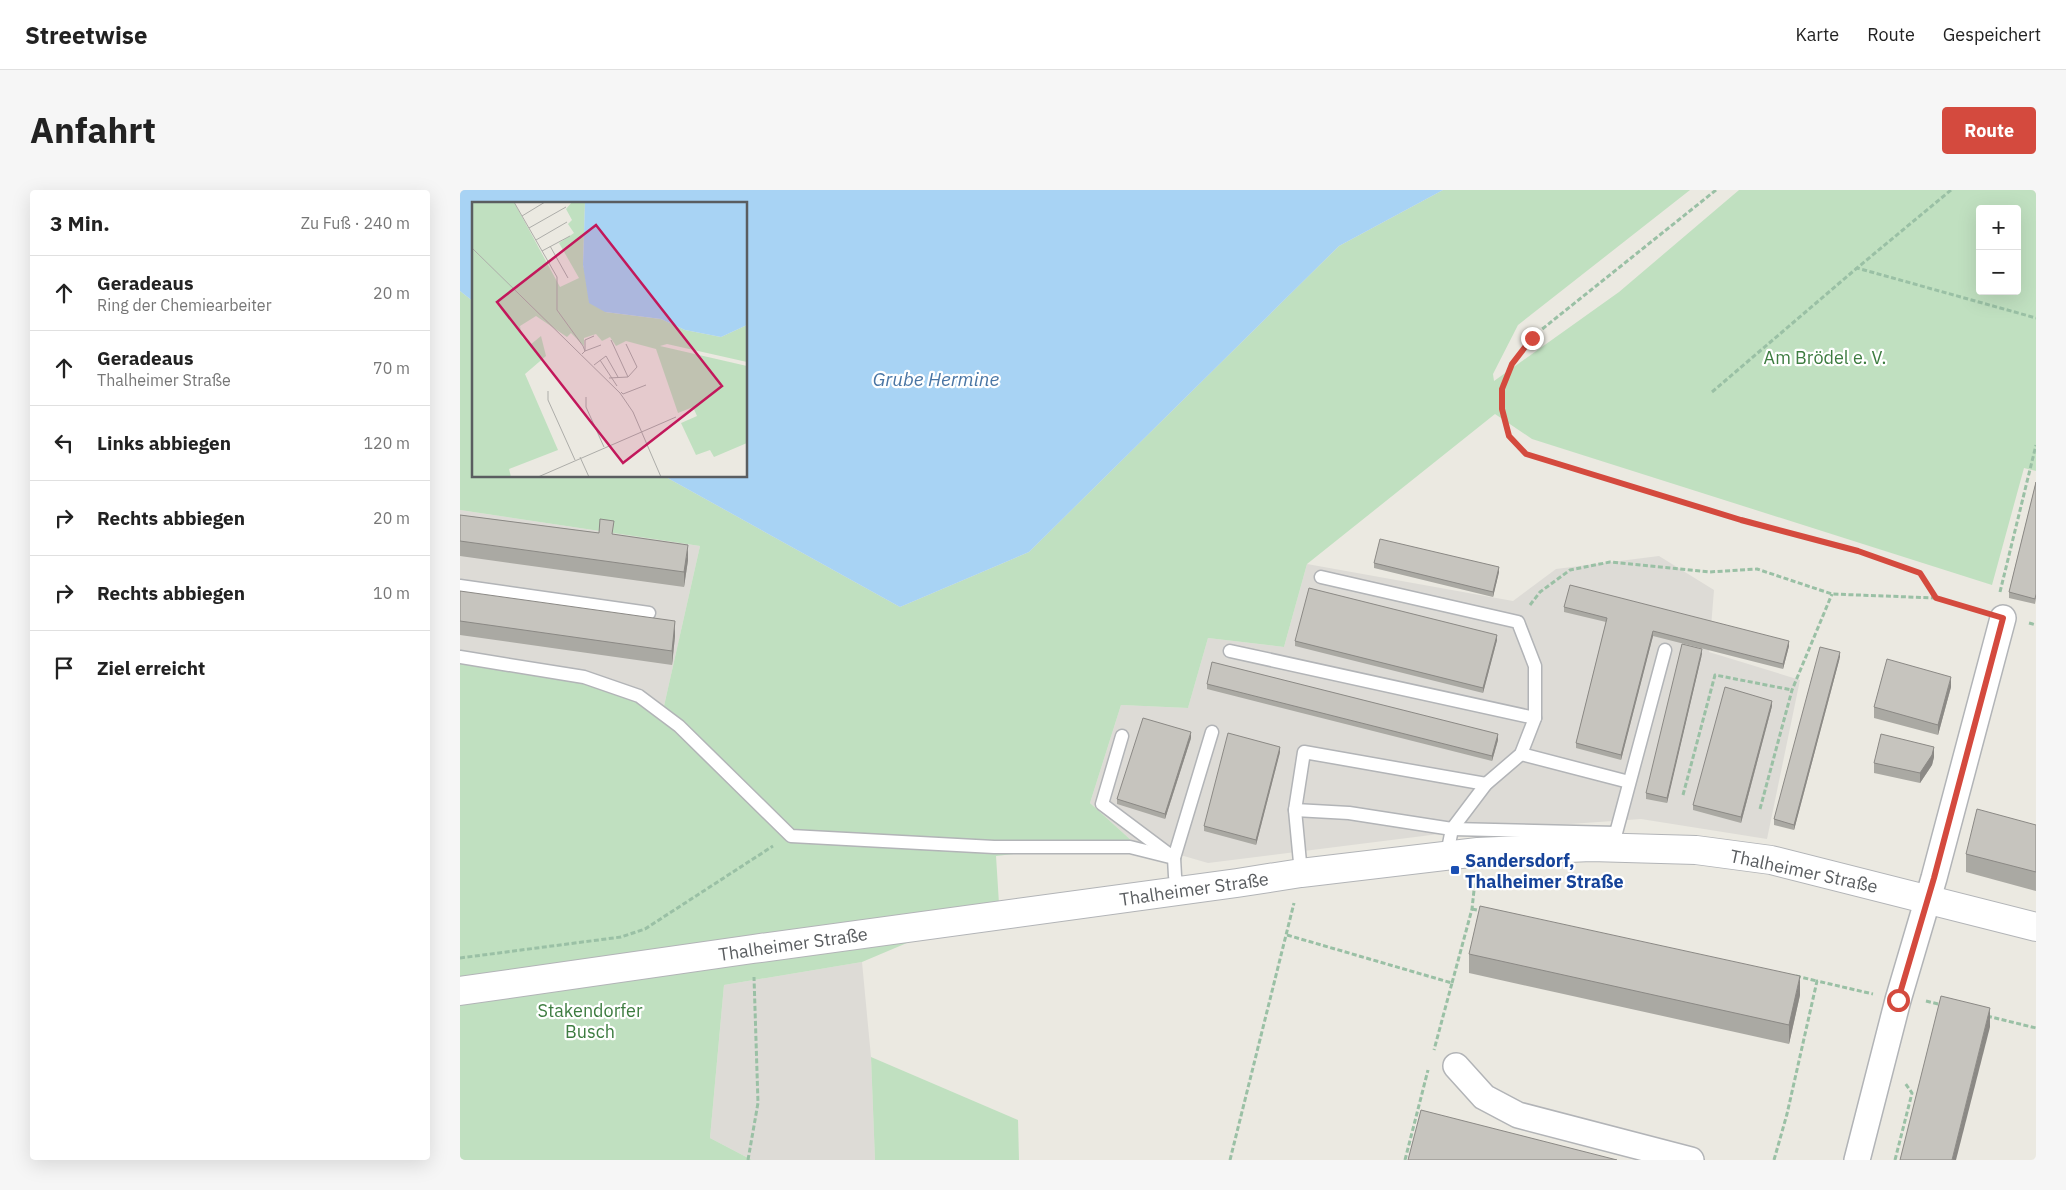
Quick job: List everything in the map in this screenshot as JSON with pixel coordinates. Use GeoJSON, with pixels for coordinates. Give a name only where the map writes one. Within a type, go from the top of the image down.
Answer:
{"type":"FeatureCollection","features":[{"type":"Feature","properties":{"kind":"street"},"geometry":{"type":"LineString","coordinates":[[1857,1160],[1898,1000],[2003,618]]}},
{"type":"Feature","properties":{"kind":"street","name":"Thalheimer Straße"},"geometry":{"type":"LineString","coordinates":[[460,991],[1301,873],[1450,842],[1478,852],[1591,847],[1696,850],[1771,860],[2036,926]]}},
{"type":"Feature","properties":{"kind":"street"},"geometry":{"type":"LineString","coordinates":[[1456,1066],[1484,1097],[1518,1115],[1691,1160]]}},
{"type":"Feature","properties":{"kind":"lane"},"geometry":{"type":"LineString","coordinates":[[1321,577],[1518,622],[1535,666],[1535,718],[1521,754],[1486,784],[1450,842]]}},
{"type":"Feature","properties":{"kind":"lane"},"geometry":{"type":"LineString","coordinates":[[460,586],[649,613]]}},
{"type":"Feature","properties":{"kind":"lane"},"geometry":{"type":"LineString","coordinates":[[1295,810],[1349,812],[1450,842],[1616,833],[1665,650]]}},
{"type":"Feature","properties":{"kind":"lane"},"geometry":{"type":"LineString","coordinates":[[1230,651],[1535,718]]}},
{"type":"Feature","properties":{"kind":"lane"},"geometry":{"type":"LineString","coordinates":[[460,657],[584,677],[639,696],[679,726],[791,836],[994,847],[1130,847],[1174,858]]}},
{"type":"Feature","properties":{"kind":"lane"},"geometry":{"type":"LineString","coordinates":[[1179,891],[1175,876],[1174,858],[1212,732]]}},
{"type":"Feature","properties":{"kind":"lane"},"geometry":{"type":"LineString","coordinates":[[1122,736],[1102,804],[1174,858]]}},
{"type":"Feature","properties":{"kind":"lane"},"geometry":{"type":"LineString","coordinates":[[1301,873],[1295,810],[1304,752],[1486,784]]}},
{"type":"Feature","properties":{"kind":"lane"},"geometry":{"type":"LineString","coordinates":[[1521,754],[1629,782]]}},
{"type":"Feature","properties":{"kind":"path"},"geometry":{"type":"LineString","coordinates":[[1716,190],[1532,338],[1512,364],[1502,389],[1502,409],[1509,436],[1526,454],[1741,520],[1858,551],[1920,573],[1936,598]]}},
{"type":"Feature","properties":{"kind":"path"},"geometry":{"type":"LineString","coordinates":[[1712,392],[1950,190]]}},
{"type":"Feature","properties":{"kind":"path"},"geometry":{"type":"LineString","coordinates":[[1856,268],[2036,318]]}},
{"type":"Feature","properties":{"kind":"path"},"geometry":{"type":"LineString","coordinates":[[2003,618],[1996,606],[2036,445]]}},
{"type":"Feature","properties":{"kind":"path"},"geometry":{"type":"LineString","coordinates":[[1518,622],[1540,592],[1570,570],[1610,562],[1708,572],[1757,569],[1832,594],[1936,598],[2003,618],[2036,624]]}},
{"type":"Feature","properties":{"kind":"path"},"geometry":{"type":"LineString","coordinates":[[1760,809],[1792,690],[1832,594]]}},
{"type":"Feature","properties":{"kind":"path"},"geometry":{"type":"LineString","coordinates":[[1683,795],[1714,675],[1792,690]]}},
{"type":"Feature","properties":{"kind":"path"},"geometry":{"type":"LineString","coordinates":[[460,958],[621,937],[645,929],[791,836]]}},
{"type":"Feature","properties":{"kind":"path"},"geometry":{"type":"LineString","coordinates":[[1433,1052],[1472,909],[1478,852]]}},
{"type":"Feature","properties":{"kind":"path"},"geometry":{"type":"LineString","coordinates":[[1230,1160],[1301,873]]}},
{"type":"Feature","properties":{"kind":"path"},"geometry":{"type":"LineString","coordinates":[[1472,909],[1481,911]]}},
{"type":"Feature","properties":{"kind":"path"},"geometry":{"type":"LineString","coordinates":[[1286,935],[1452,982]]}},
{"type":"Feature","properties":{"kind":"path"},"geometry":{"type":"LineString","coordinates":[[748,1160],[758,1103],[753,949]]}},
{"type":"Feature","properties":{"kind":"path"},"geometry":{"type":"LineString","coordinates":[[1788,975],[1898,1000]]}},
{"type":"Feature","properties":{"kind":"path"},"geometry":{"type":"LineString","coordinates":[[1774,1160],[1787,1114],[1817,981]]}},
{"type":"Feature","properties":{"kind":"path"},"geometry":{"type":"LineString","coordinates":[[1925,1001],[1944,1005]]}},
{"type":"Feature","properties":{"kind":"path"},"geometry":{"type":"LineString","coordinates":[[1980,1014],[2036,1028]]}},
{"type":"Feature","properties":{"kind":"path"},"geometry":{"type":"LineString","coordinates":[[1405,1160],[1431,1061]]}},
{"type":"Feature","properties":{"kind":"shaded area"},"geometry":{"type":"Polygon","coordinates":[[[460,510],[700,546],[664,706],[585,681],[460,662],[460,510]]]}},
{"type":"Feature","properties":{"kind":"shaded area"},"geometry":{"type":"Polygon","coordinates":[[[1659,556],[1714,590],[1709,652],[1800,680],[1767,839],[1641,819],[1455,832],[1208,863],[1132,841],[1090,803],[1121,705],[1188,708],[1208,638],[1284,647],[1307,564],[1513,601],[1556,569],[1659,556]]]}},
{"type":"Feature","properties":{"kind":"shaded area"},"geometry":{"type":"Polygon","coordinates":[[[862,962],[871,1057],[875,1160],[752,1160],[710,1138],[724,985],[862,962]]]}},
{"type":"Feature","properties":{"kind":"green space"},"geometry":{"type":"Polygon","coordinates":[[[1443,190],[1690,190],[1518,325],[1493,374],[1494,381],[1619,292],[1739,190],[2036,190],[2036,471],[2024,468],[1992,585],[1532,439],[1495,414],[1307,564],[1284,647],[1208,638],[1188,708],[1121,705],[1090,803],[1132,841],[996,856],[999,904],[862,962],[724,985],[710,1138],[752,1160],[460,1160],[460,662],[585,681],[664,706],[700,546],[460,510],[460,291],[472,300],[472,478],[668,478],[900,607],[1029,552],[1339,246],[1443,190]]]}},
{"type":"Feature","properties":{"kind":"green space"},"geometry":{"type":"Polygon","coordinates":[[[871,1057],[1018,1120],[1019,1160],[875,1160],[871,1057]]]}},
{"type":"Feature","properties":{"kind":"water","name":"Grube Hermine"},"geometry":{"type":"Polygon","coordinates":[[[460,190],[1443,190],[1339,246],[1029,552],[900,607],[668,478],[748,478],[748,202],[472,202],[472,300],[460,291],[460,190]]]}},
{"type":"Feature","properties":{"kind":"building"},"geometry":{"type":"Polygon","coordinates":[[[2036,482],[2036,594],[2035,599],[2009,592],[2036,482]]]}},
{"type":"Feature","properties":{"kind":"building"},"geometry":{"type":"Polygon","coordinates":[[[460,515],[599,533],[600,519],[614,521],[612,534],[688,545],[684,572],[460,541],[460,515]]]}},
{"type":"Feature","properties":{"kind":"building"},"geometry":{"type":"Polygon","coordinates":[[[1380,539],[1499,567],[1493,592],[1374,563],[1380,539]]]}},
{"type":"Feature","properties":{"kind":"building"},"geometry":{"type":"Polygon","coordinates":[[[1570,585],[1789,641],[1783,664],[1653,631],[1621,755],[1576,743],[1607,618],[1564,607],[1570,585]]]}},
{"type":"Feature","properties":{"kind":"building"},"geometry":{"type":"Polygon","coordinates":[[[1309,588],[1497,635],[1483,688],[1295,641],[1309,588]]]}},
{"type":"Feature","properties":{"kind":"building"},"geometry":{"type":"Polygon","coordinates":[[[460,591],[675,621],[672,651],[460,621],[460,591]]]}},
{"type":"Feature","properties":{"kind":"building"},"geometry":{"type":"Polygon","coordinates":[[[1682,644],[1702,649],[1667,798],[1646,793],[1682,644]]]}},
{"type":"Feature","properties":{"kind":"building"},"geometry":{"type":"Polygon","coordinates":[[[1820,647],[1840,652],[1794,825],[1774,819],[1820,647]]]}},
{"type":"Feature","properties":{"kind":"building"},"geometry":{"type":"Polygon","coordinates":[[[1887,659],[1951,677],[1938,725],[1874,707],[1887,659]]]}},
{"type":"Feature","properties":{"kind":"building"},"geometry":{"type":"Polygon","coordinates":[[[1212,662],[1498,734],[1492,756],[1207,684],[1212,662]]]}},
{"type":"Feature","properties":{"kind":"building"},"geometry":{"type":"Polygon","coordinates":[[[1725,687],[1772,701],[1741,817],[1693,805],[1725,687]]]}},
{"type":"Feature","properties":{"kind":"building"},"geometry":{"type":"Polygon","coordinates":[[[1143,718],[1191,732],[1165,814],[1117,799],[1143,718]]]}},
{"type":"Feature","properties":{"kind":"building"},"geometry":{"type":"Polygon","coordinates":[[[1228,733],[1280,747],[1256,840],[1204,826],[1228,733]]]}},
{"type":"Feature","properties":{"kind":"building"},"geometry":{"type":"Polygon","coordinates":[[[1881,734],[1934,747],[1932,755],[1920,773],[1874,763],[1881,734]]]}},
{"type":"Feature","properties":{"kind":"building"},"geometry":{"type":"Polygon","coordinates":[[[1977,809],[2036,825],[2036,872],[1966,854],[1977,809]]]}},
{"type":"Feature","properties":{"kind":"building"},"geometry":{"type":"Polygon","coordinates":[[[1480,906],[1800,976],[1789,1025],[1469,954],[1480,906]]]}},
{"type":"Feature","properties":{"kind":"building"},"geometry":{"type":"Polygon","coordinates":[[[1941,996],[1990,1008],[1952,1160],[1900,1160],[1941,996]]]}},
{"type":"Feature","properties":{"kind":"building"},"geometry":{"type":"Polygon","coordinates":[[[1421,1110],[1617,1160],[1408,1160],[1421,1110]]]}},
{"type":"Feature","properties":{"kind":"place","name":"Sandersdorf, Thalheimer Straße"},"geometry":{"type":"Point","coordinates":[1455,870]}},
{"type":"Feature","properties":{"kind":"route"},"geometry":{"type":"LineString","coordinates":[[1532,338],[1512,364],[1502,389],[1502,409],[1509,436],[1526,454],[1741,520],[1858,551],[1920,573],[1936,598],[2003,618],[1934,878],[1898,1000]]}},
{"type":"Feature","properties":{"kind":"park label","name":"Am Brödel e. V."},"geometry":{"type":"Point","coordinates":[1825,357]}},
{"type":"Feature","properties":{"kind":"park label","name":"Stakendorfer Busch"},"geometry":{"type":"Point","coordinates":[590,1020]}}]}
